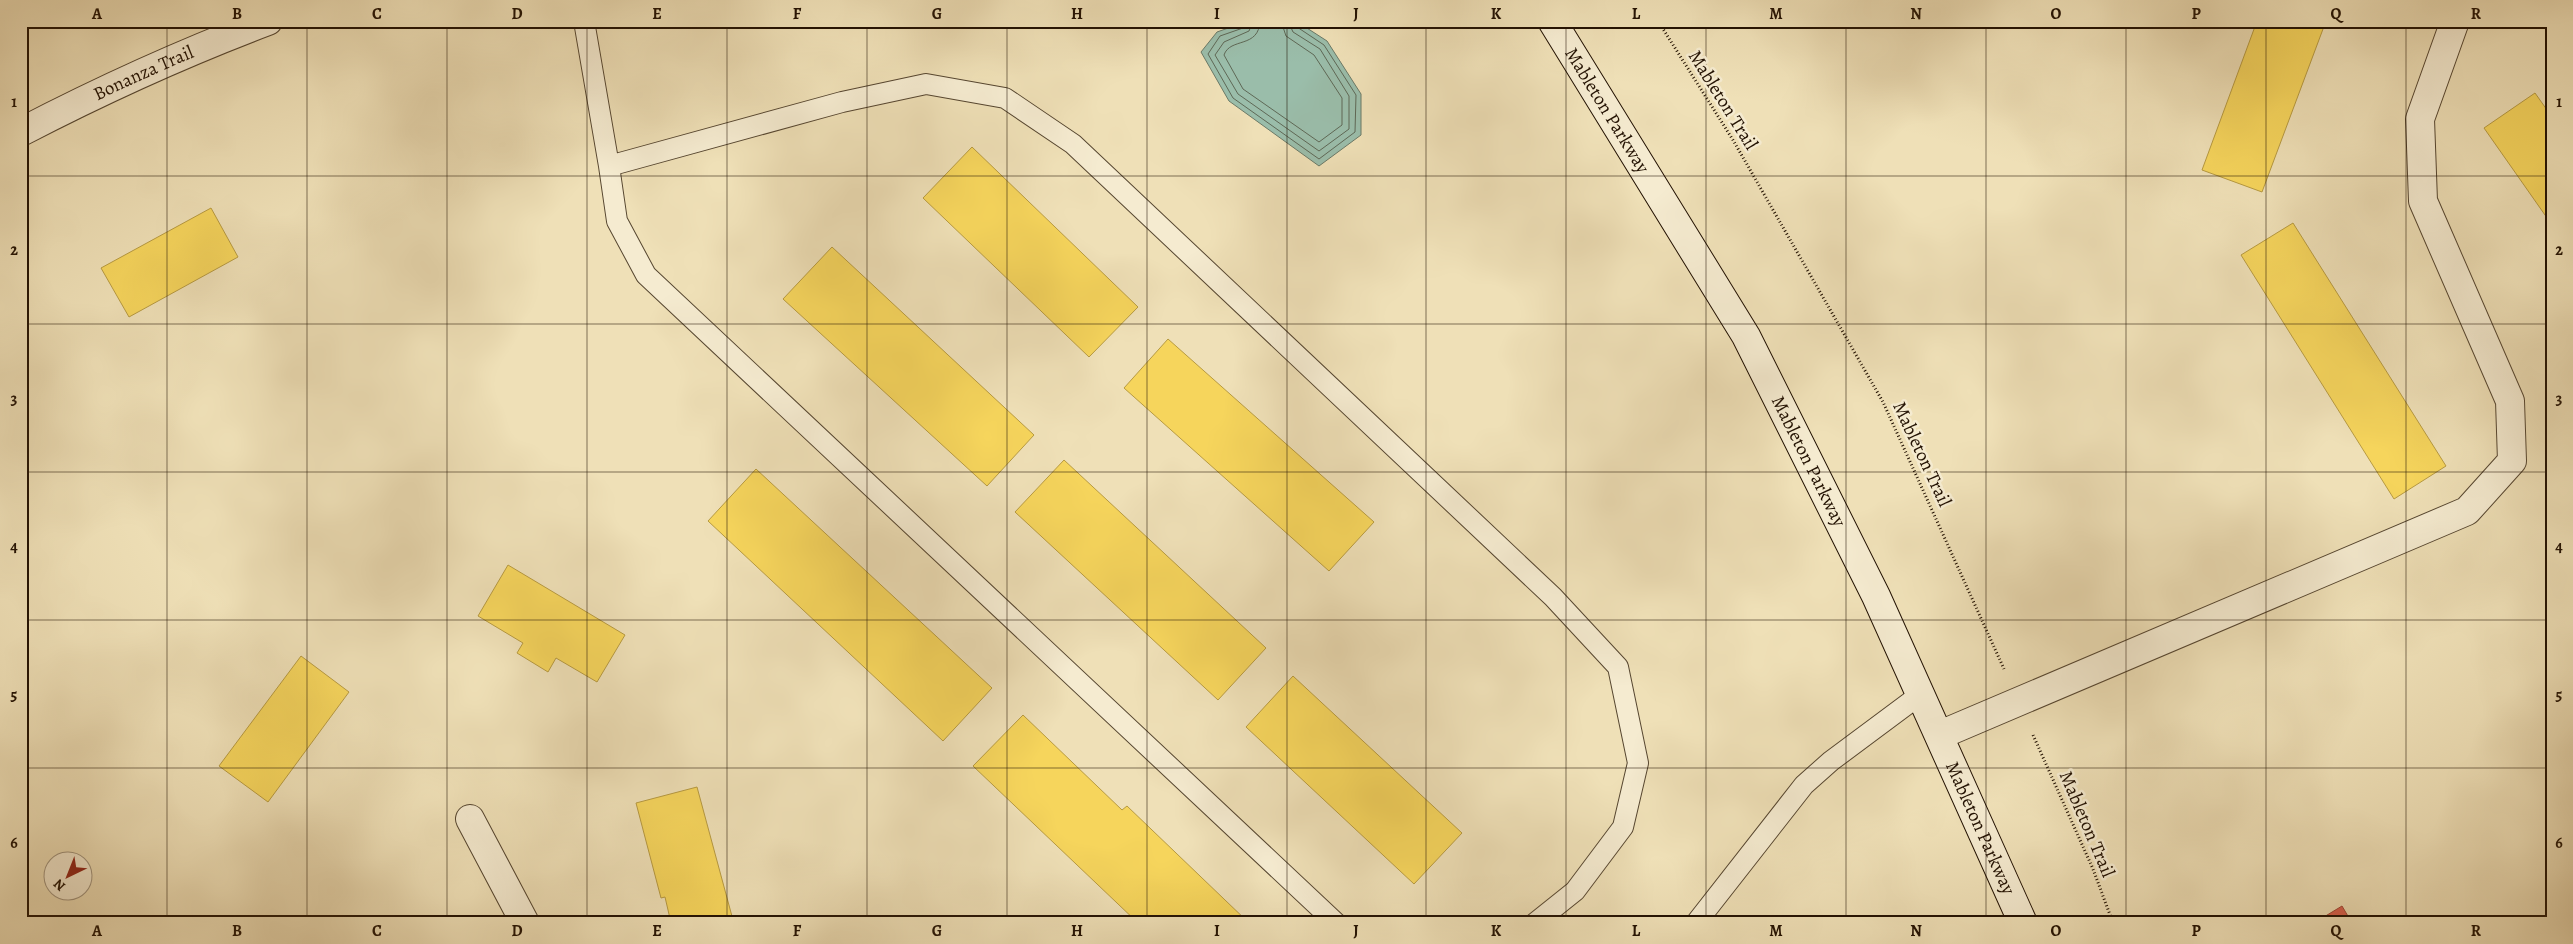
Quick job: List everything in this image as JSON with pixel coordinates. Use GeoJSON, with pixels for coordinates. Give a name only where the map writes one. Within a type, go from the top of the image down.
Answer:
{"type":"FeatureCollection","features":[{"type":"Feature","properties":{"kind":"street","name":"Bonanza Trail"},"geometry":{"type":"LineString","coordinates":[[21,132],[89,97],[203,46],[268,21]]}},
{"type":"Feature","properties":{"kind":"street","name":"Mableton Parkway"},"geometry":{"type":"LineString","coordinates":[[1552,21],[1746,336],[1876,596],[2023,923]]}},
{"type":"Feature","properties":{"kind":"street"},"geometry":{"type":"LineString","coordinates":[[1940,735],[2468,511],[2512,461],[2510,401],[2423,201],[2420,119],[2455,21]]}},
{"type":"Feature","properties":{"kind":"street"},"geometry":{"type":"LineString","coordinates":[[470,819],[525,923]]}},
{"type":"Feature","properties":{"kind":"lane"},"geometry":{"type":"LineString","coordinates":[[584,21],[617,221],[646,276],[1336,923]]}},
{"type":"Feature","properties":{"kind":"lane"},"geometry":{"type":"LineString","coordinates":[[609,166],[842,102],[926,84],[1005,98],[1073,144],[1553,597],[1618,667],[1638,763],[1623,827],[1575,891],[1534,922]]}},
{"type":"Feature","properties":{"kind":"lane"},"geometry":{"type":"LineString","coordinates":[[1696,923],[1804,785],[1831,761],[1921,694]]}},
{"type":"Feature","properties":{"kind":"path","name":"Mableton Trail"},"geometry":{"type":"LineString","coordinates":[[1658,21],[1733,140],[1883,402],[2093,869],[2113,923]]}},
{"type":"Feature","properties":{"kind":"water"},"geometry":{"type":"Polygon","coordinates":[[[1248,21],[1296,21],[1327,41],[1361,94],[1361,135],[1319,166],[1229,101],[1201,52],[1217,32],[1248,21]]]}},
{"type":"Feature","properties":{"kind":"building: Homes"},"geometry":{"type":"Polygon","coordinates":[[[2257,21],[2326,21],[2262,192],[2202,170],[2257,21]]]}},
{"type":"Feature","properties":{"kind":"building: Homes"},"geometry":{"type":"Polygon","coordinates":[[[2535,21],[2552,21],[2552,30],[2534,23],[2535,21]]]}},
{"type":"Feature","properties":{"kind":"building: Homes"},"geometry":{"type":"Polygon","coordinates":[[[2535,93],[2552,117],[2552,225],[2484,128],[2535,93]]]}},
{"type":"Feature","properties":{"kind":"building: Homes"},"geometry":{"type":"Polygon","coordinates":[[[972,147],[1138,307],[1089,357],[923,198],[972,147]]]}},
{"type":"Feature","properties":{"kind":"building: Homes"},"geometry":{"type":"Polygon","coordinates":[[[211,208],[238,257],[129,317],[101,268],[211,208]]]}},
{"type":"Feature","properties":{"kind":"building: Homes"},"geometry":{"type":"Polygon","coordinates":[[[2293,223],[2446,466],[2394,499],[2241,255],[2293,223]]]}},
{"type":"Feature","properties":{"kind":"building: Homes"},"geometry":{"type":"Polygon","coordinates":[[[832,247],[1034,435],[987,486],[783,299],[832,247]]]}},
{"type":"Feature","properties":{"kind":"building: Homes"},"geometry":{"type":"Polygon","coordinates":[[[1168,339],[1374,522],[1329,571],[1124,388],[1168,339]]]}},
{"type":"Feature","properties":{"kind":"building: Homes"},"geometry":{"type":"Polygon","coordinates":[[[1064,460],[1266,648],[1218,700],[1015,512],[1064,460]]]}},
{"type":"Feature","properties":{"kind":"building: Homes"},"geometry":{"type":"Polygon","coordinates":[[[756,469],[992,688],[943,741],[708,521],[756,469]]]}},
{"type":"Feature","properties":{"kind":"building: Homes"},"geometry":{"type":"Polygon","coordinates":[[[508,565],[625,635],[597,682],[556,658],[548,672],[517,653],[523,643],[478,616],[508,565]]]}},
{"type":"Feature","properties":{"kind":"building: Homes"},"geometry":{"type":"Polygon","coordinates":[[[301,656],[349,692],[268,802],[219,766],[301,656]]]}},
{"type":"Feature","properties":{"kind":"building: Homes"},"geometry":{"type":"Polygon","coordinates":[[[1293,676],[1462,833],[1414,884],[1246,727],[1293,676]]]}},
{"type":"Feature","properties":{"kind":"building: Homes"},"geometry":{"type":"Polygon","coordinates":[[[1023,715],[1122,810],[1127,806],[1249,923],[1138,923],[973,766],[1023,715]]]}},
{"type":"Feature","properties":{"kind":"building: Homes"},"geometry":{"type":"Polygon","coordinates":[[[697,787],[733,920],[721,923],[671,923],[665,897],[661,898],[636,803],[697,787]]]}},
{"type":"Feature","properties":{"kind":"building: Shops"},"geometry":{"type":"Polygon","coordinates":[[[2342,906],[2352,923],[2314,923],[2342,906]]]}}]}
